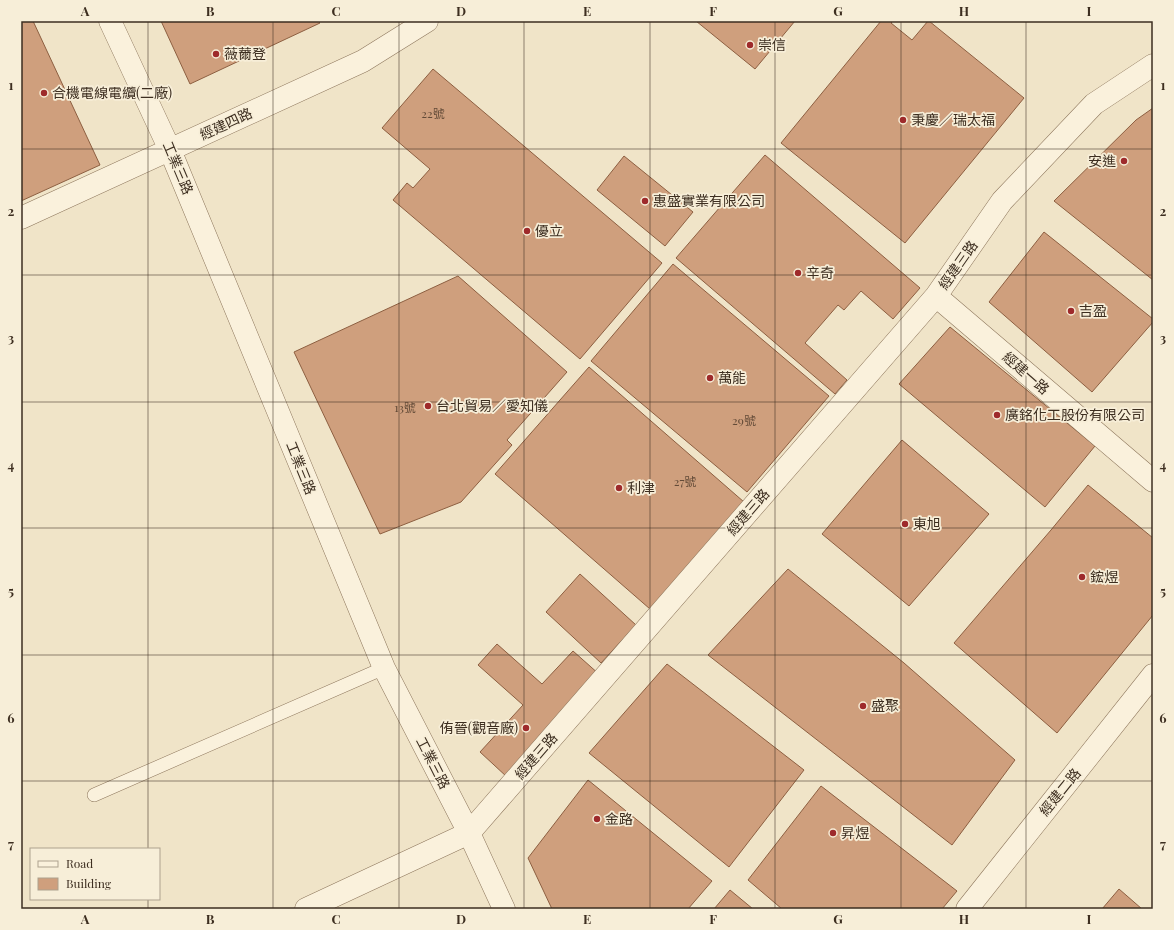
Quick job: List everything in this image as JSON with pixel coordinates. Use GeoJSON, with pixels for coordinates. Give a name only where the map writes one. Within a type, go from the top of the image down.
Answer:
{"type":"FeatureCollection","features":[{"type":"Feature","properties":{"kind":"street","name":"工業三路"},"geometry":{"type":"LineString","coordinates":[[110,21],[170,150],[384,668],[469,833],[504,909]]}},
{"type":"Feature","properties":{"kind":"street","name":"經建四路"},"geometry":{"type":"LineString","coordinates":[[21,218],[363,61],[426,21]]}},
{"type":"Feature","properties":{"kind":"street","name":"經建三路"},"geometry":{"type":"LineString","coordinates":[[306,909],[469,833],[936,296],[1002,202],[1094,104],[1153,65]]}},
{"type":"Feature","properties":{"kind":"street","name":"經建一路"},"geometry":{"type":"LineString","coordinates":[[936,296],[1153,481]]}},
{"type":"Feature","properties":{"kind":"street","name":"經建二路"},"geometry":{"type":"LineString","coordinates":[[967,909],[1153,675]]}},
{"type":"Feature","properties":{"kind":"lane"},"geometry":{"type":"LineString","coordinates":[[94,795],[384,668]]}},
{"type":"Feature","properties":{"kind":"building","name":"合機電線電纜(二廠)"},"geometry":{"type":"Polygon","coordinates":[[[21,21],[33,21],[100,165],[21,201],[21,21]]]}},
{"type":"Feature","properties":{"kind":"building","name":"薇薾登"},"geometry":{"type":"Polygon","coordinates":[[[161,21],[318,21],[320,23],[190,84],[161,21]]]}},
{"type":"Feature","properties":{"kind":"building","name":"崇信"},"geometry":{"type":"Polygon","coordinates":[[[696,21],[795,21],[755,69],[696,21]]]}},
{"type":"Feature","properties":{"kind":"building","name":"秉慶／瑞太福"},"geometry":{"type":"Polygon","coordinates":[[[881,21],[893,21],[891,23],[912,40],[929,21],[1024,98],[905,243],[781,143],[881,21]]]}},
{"type":"Feature","properties":{"kind":"building","name":"優立"},"geometry":{"type":"Polygon","coordinates":[[[433,69],[662,263],[580,359],[393,200],[407,183],[413,188],[430,169],[382,128],[433,69]]]}},
{"type":"Feature","properties":{"kind":"building","name":"安進"},"geometry":{"type":"Polygon","coordinates":[[[1153,108],[1153,280],[1054,201],[1136,120],[1153,108]]]}},
{"type":"Feature","properties":{"kind":"building","name":"辛奇"},"geometry":{"type":"Polygon","coordinates":[[[765,155],[920,288],[893,319],[861,291],[844,310],[838,305],[805,343],[847,380],[835,394],[676,258],[765,155]]]}},
{"type":"Feature","properties":{"kind":"building","name":"惠盛實業有限公司"},"geometry":{"type":"Polygon","coordinates":[[[624,156],[693,212],[665,246],[597,190],[624,156]]]}},
{"type":"Feature","properties":{"kind":"building","name":"吉盈"},"geometry":{"type":"Polygon","coordinates":[[[1044,232],[1153,319],[1153,322],[1092,392],[989,302],[1044,232]]]}},
{"type":"Feature","properties":{"kind":"building","name":"萬能"},"geometry":{"type":"Polygon","coordinates":[[[673,264],[829,396],[747,492],[591,361],[673,264]]]}},
{"type":"Feature","properties":{"kind":"building","name":"台北貿易／愛知儀"},"geometry":{"type":"Polygon","coordinates":[[[458,276],[567,372],[507,440],[512,445],[461,502],[380,534],[294,352],[458,276]]]}},
{"type":"Feature","properties":{"kind":"building","name":"廣銘化工股份有限公司"},"geometry":{"type":"Polygon","coordinates":[[[950,327],[1095,446],[1045,507],[899,384],[950,327]]]}},
{"type":"Feature","properties":{"kind":"building","name":"利津"},"geometry":{"type":"Polygon","coordinates":[[[589,367],[744,502],[650,609],[495,474],[589,367]]]}},
{"type":"Feature","properties":{"kind":"building","name":"東旭"},"geometry":{"type":"Polygon","coordinates":[[[902,440],[989,514],[909,606],[822,534],[902,440]]]}},
{"type":"Feature","properties":{"kind":"building","name":"鋐煜"},"geometry":{"type":"Polygon","coordinates":[[[1088,485],[1153,538],[1153,615],[1057,733],[954,643],[1088,485]]]}},
{"type":"Feature","properties":{"kind":"building","name":"盛聚"},"geometry":{"type":"Polygon","coordinates":[[[788,569],[904,663],[1015,760],[952,845],[708,655],[788,569]]]}},
{"type":"Feature","properties":{"kind":"building"},"geometry":{"type":"Polygon","coordinates":[[[580,574],[636,625],[601,663],[546,612],[580,574]]]}},
{"type":"Feature","properties":{"kind":"building","name":"侑晉(觀音廠)"},"geometry":{"type":"Polygon","coordinates":[[[497,644],[542,684],[573,651],[600,675],[507,777],[480,752],[523,705],[478,665],[497,644]]]}},
{"type":"Feature","properties":{"kind":"building"},"geometry":{"type":"Polygon","coordinates":[[[667,664],[804,770],[729,867],[589,753],[667,664]]]}},
{"type":"Feature","properties":{"kind":"building","name":"金路"},"geometry":{"type":"Polygon","coordinates":[[[588,780],[712,881],[688,909],[552,909],[528,858],[588,780]]]}},
{"type":"Feature","properties":{"kind":"building","name":"昇煜"},"geometry":{"type":"Polygon","coordinates":[[[821,786],[957,891],[942,909],[782,909],[748,880],[821,786]]]}},
{"type":"Feature","properties":{"kind":"building"},"geometry":{"type":"Polygon","coordinates":[[[1119,889],[1142,909],[1102,909],[1119,889]]]}},
{"type":"Feature","properties":{"kind":"building"},"geometry":{"type":"Polygon","coordinates":[[[730,890],[753,909],[714,909],[730,890]]]}},
{"type":"Feature","properties":{"kind":"place","name":"崇信"},"geometry":{"type":"Point","coordinates":[750,45]}},
{"type":"Feature","properties":{"kind":"place","name":"薇薾登"},"geometry":{"type":"Point","coordinates":[216,54]}},
{"type":"Feature","properties":{"kind":"place","name":"合機電線電纜(二廠)"},"geometry":{"type":"Point","coordinates":[44,93]}},
{"type":"Feature","properties":{"kind":"place","name":"秉慶／瑞太福"},"geometry":{"type":"Point","coordinates":[903,120]}},
{"type":"Feature","properties":{"kind":"place","name":"安進"},"geometry":{"type":"Point","coordinates":[1124,161]}},
{"type":"Feature","properties":{"kind":"place","name":"惠盛實業有限公司"},"geometry":{"type":"Point","coordinates":[645,201]}},
{"type":"Feature","properties":{"kind":"place","name":"優立"},"geometry":{"type":"Point","coordinates":[527,231]}},
{"type":"Feature","properties":{"kind":"place","name":"辛奇"},"geometry":{"type":"Point","coordinates":[798,273]}},
{"type":"Feature","properties":{"kind":"place","name":"吉盈"},"geometry":{"type":"Point","coordinates":[1071,311]}},
{"type":"Feature","properties":{"kind":"place","name":"萬能"},"geometry":{"type":"Point","coordinates":[710,378]}},
{"type":"Feature","properties":{"kind":"place","name":"台北貿易／愛知儀"},"geometry":{"type":"Point","coordinates":[428,406]}},
{"type":"Feature","properties":{"kind":"place","name":"廣銘化工股份有限公司"},"geometry":{"type":"Point","coordinates":[997,415]}},
{"type":"Feature","properties":{"kind":"place","name":"利津"},"geometry":{"type":"Point","coordinates":[619,488]}},
{"type":"Feature","properties":{"kind":"place","name":"東旭"},"geometry":{"type":"Point","coordinates":[905,524]}},
{"type":"Feature","properties":{"kind":"place","name":"鋐煜"},"geometry":{"type":"Point","coordinates":[1082,577]}},
{"type":"Feature","properties":{"kind":"place","name":"盛聚"},"geometry":{"type":"Point","coordinates":[863,706]}},
{"type":"Feature","properties":{"kind":"place","name":"侑晉(觀音廠)"},"geometry":{"type":"Point","coordinates":[526,728]}},
{"type":"Feature","properties":{"kind":"place","name":"金路"},"geometry":{"type":"Point","coordinates":[597,819]}},
{"type":"Feature","properties":{"kind":"place","name":"昇煜"},"geometry":{"type":"Point","coordinates":[833,833]}}]}
